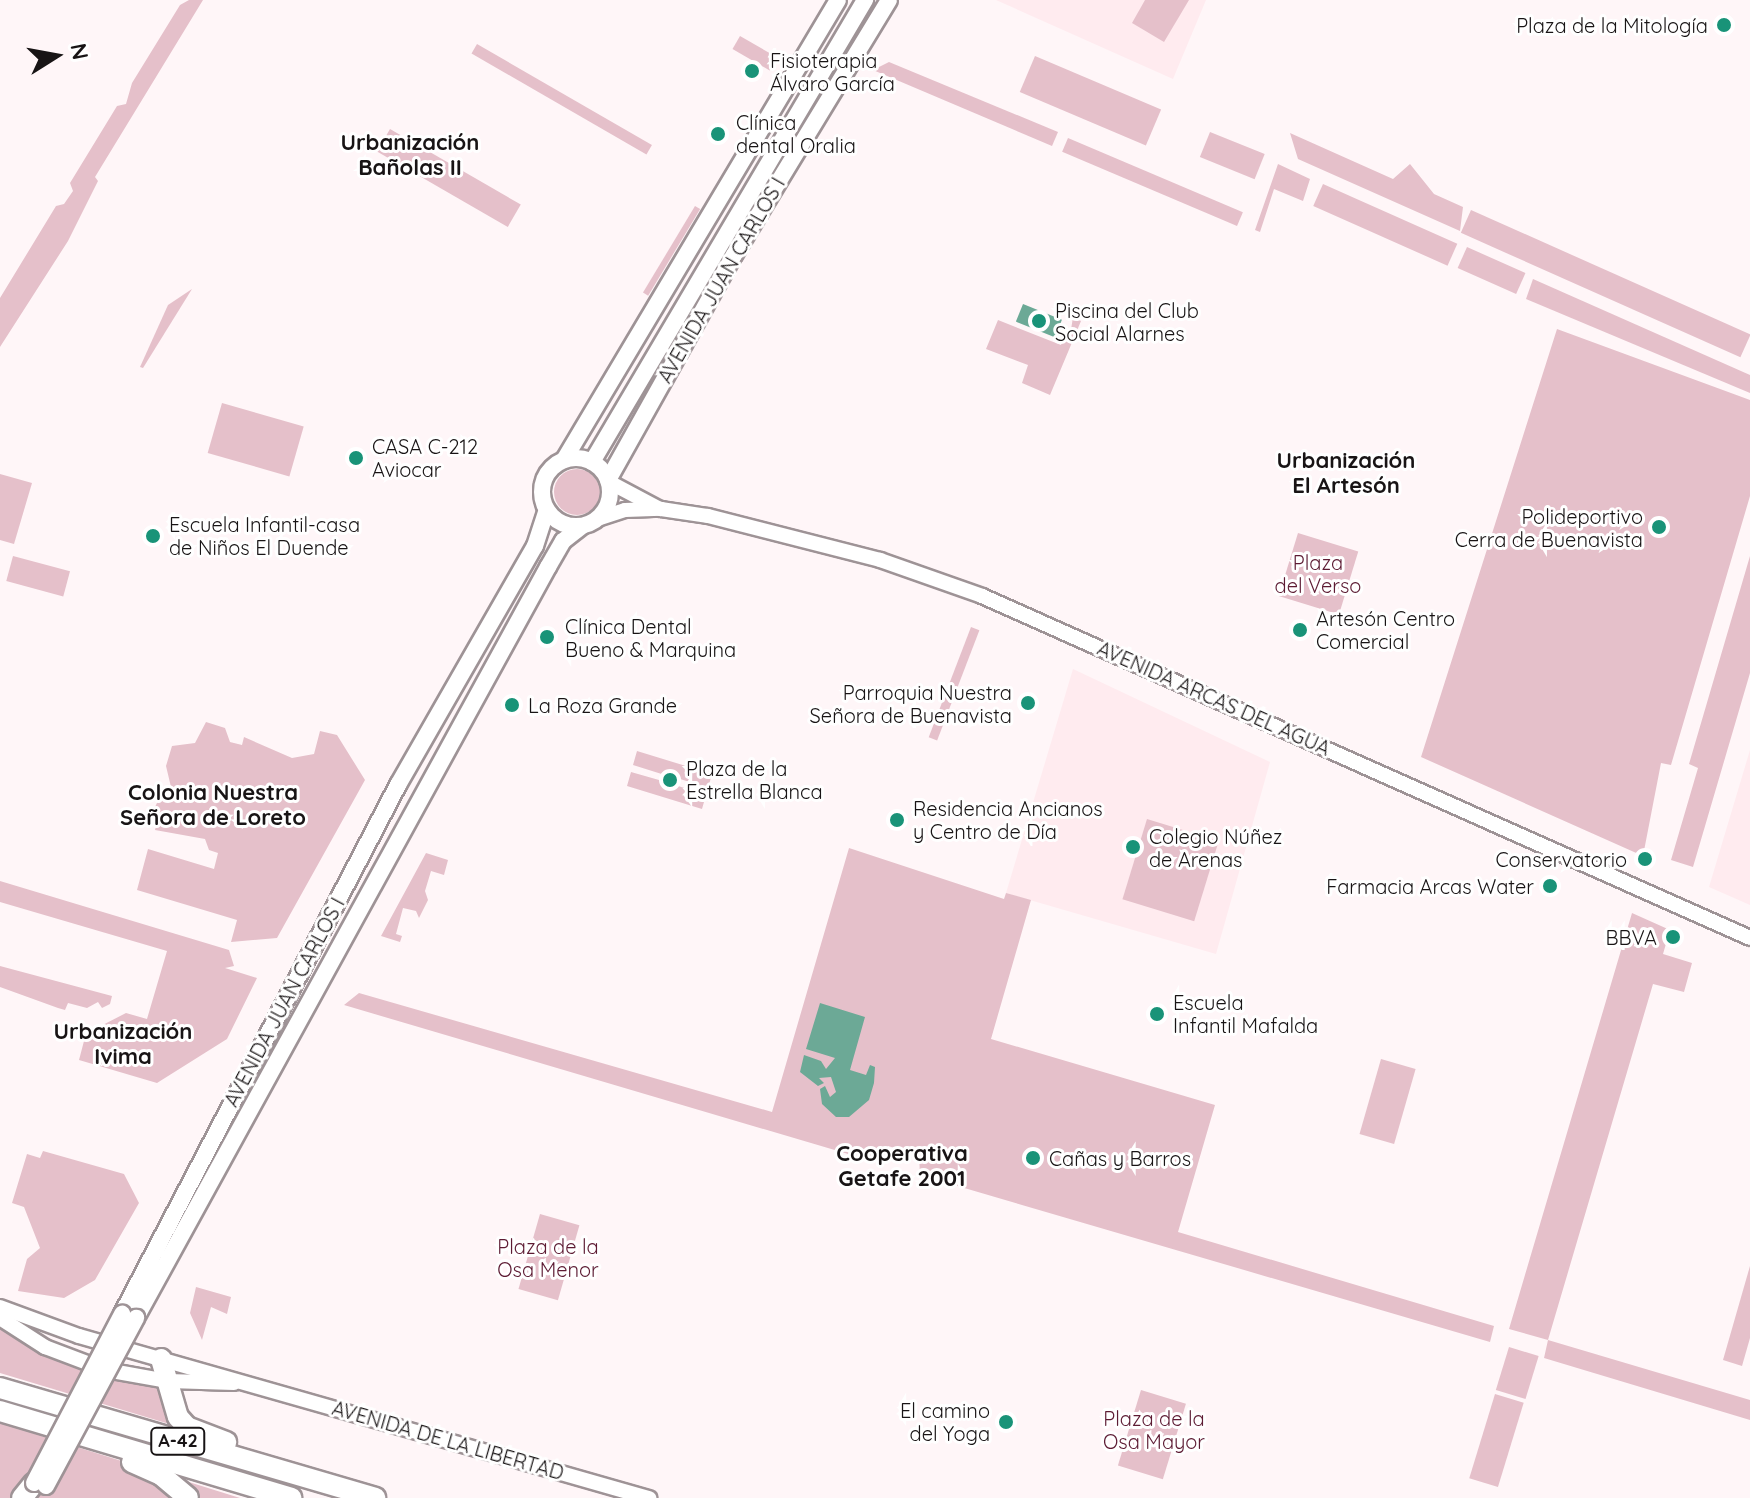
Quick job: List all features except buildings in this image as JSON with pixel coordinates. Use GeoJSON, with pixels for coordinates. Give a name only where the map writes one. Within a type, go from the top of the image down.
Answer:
{"type":"FeatureCollection","features":[{"type":"Feature","properties":{"kind":"highway"},"geometry":{"type":"LineString","coordinates":[[161,1359],[173,1405],[187,1427],[294,1460],[365,1495]]}},
{"type":"Feature","properties":{"kind":"highway","name":"A-42"},"geometry":{"type":"LineString","coordinates":[[0,1388],[365,1495]]}},
{"type":"Feature","properties":{"kind":"highway","name":"A-42"},"geometry":{"type":"LineString","coordinates":[[3,1412],[291,1498]]}},
{"type":"Feature","properties":{"kind":"highway"},"geometry":{"type":"LineString","coordinates":[[85,1438],[161,1475],[188,1498]]}},
{"type":"Feature","properties":{"kind":"main road","name":"AVENIDA JUAN CARLOS I"},"geometry":{"type":"LineString","coordinates":[[564,460],[838,0]]}},
{"type":"Feature","properties":{"kind":"main road","name":"AVENIDA JUAN CARLOS I"},"geometry":{"type":"LineString","coordinates":[[592,462],[865,0]]}},
{"type":"Feature","properties":{"kind":"main road","name":"AVENIDA JUAN CARLOS I"},"geometry":{"type":"LineString","coordinates":[[609,481],[734,255],[889,0]]}},
{"type":"Feature","properties":{"kind":"main road"},"geometry":{"type":"LineString","coordinates":[[564,460],[592,462],[609,481],[610,500],[589,522],[560,522],[547,510],[545,479],[564,460]]}},
{"type":"Feature","properties":{"kind":"main road","name":"AVENIDA JUAN CARLOS I"},"geometry":{"type":"LineString","coordinates":[[35,1493],[129,1316],[398,785],[535,546],[547,510]]}},
{"type":"Feature","properties":{"kind":"main road","name":"AVENIDA JUAN CARLOS I"},"geometry":{"type":"LineString","coordinates":[[129,1316],[563,541],[589,522]]}},
{"type":"Feature","properties":{"kind":"street","name":"AVENIDA ARCAS DEL AGUA"},"geometry":{"type":"LineString","coordinates":[[609,481],[661,509]]}},
{"type":"Feature","properties":{"kind":"street","name":"AVENIDA ARCAS DEL AGUA"},"geometry":{"type":"LineString","coordinates":[[589,522],[625,510],[661,509],[807,540],[982,596],[1750,938]]}},
{"type":"Feature","properties":{"kind":"street","name":"AVENIDA DE LA LIBERTAD"},"geometry":{"type":"LineString","coordinates":[[0,1307],[161,1359],[649,1498]]}},
{"type":"Feature","properties":{"kind":"street","name":"AVENIDA DE LA LIBERTAD"},"geometry":{"type":"LineString","coordinates":[[0,1318],[71,1358],[106,1370],[168,1381],[247,1383]]}},
{"type":"Feature","properties":{"kind":"shaded area"},"geometry":{"type":"Polygon","coordinates":[[[996,0],[1206,0],[1173,79],[996,0]]]}},
{"type":"Feature","properties":{"kind":"shaded area","name":"Piscina del Club Social Alarnes"},"geometry":{"type":"Polygon","coordinates":[[[1023,304],[1062,320],[1055,337],[1016,322],[1023,304]]]}},
{"type":"Feature","properties":{"kind":"shaded area","name":"Colegio Núñez de Arenas"},"geometry":{"type":"Polygon","coordinates":[[[1073,669],[1270,762],[1216,954],[1006,893],[1073,669]]]}},
{"type":"Feature","properties":{"kind":"shaded area"},"geometry":{"type":"Polygon","coordinates":[[[1750,750],[1750,905],[1709,887],[1750,750]]]}},
{"type":"Feature","properties":{"kind":"shaded area"},"geometry":{"type":"Polygon","coordinates":[[[820,1003],[865,1017],[850,1070],[866,1075],[870,1065],[875,1067],[874,1083],[869,1100],[849,1117],[836,1117],[822,1104],[820,1089],[825,1086],[830,1097],[836,1092],[831,1077],[819,1078],[824,1083],[818,1086],[800,1072],[804,1055],[821,1061],[826,1069],[835,1058],[806,1049],[820,1003]]]}},
{"type":"Feature","properties":{"kind":"green space"},"geometry":{"type":"Polygon","coordinates":[[[189,0],[203,0],[95,177],[98,181],[68,241],[0,347],[0,298],[56,206],[64,204],[73,191],[70,183],[117,106],[126,104],[132,83],[180,5],[189,0]]]}},
{"type":"Feature","properties":{"kind":"green space"},"geometry":{"type":"Polygon","coordinates":[[[1145,0],[1189,0],[1164,42],[1132,23],[1145,0]]]}},
{"type":"Feature","properties":{"kind":"green space"},"geometry":{"type":"Polygon","coordinates":[[[740,36],[777,58],[770,70],[732,49],[740,36]]]}},
{"type":"Feature","properties":{"kind":"green space"},"geometry":{"type":"Polygon","coordinates":[[[477,44],[652,145],[646,155],[472,54],[477,44]]]}},
{"type":"Feature","properties":{"kind":"green space"},"geometry":{"type":"Polygon","coordinates":[[[1035,56],[1161,110],[1146,145],[1020,92],[1035,56]]]}},
{"type":"Feature","properties":{"kind":"green space"},"geometry":{"type":"Polygon","coordinates":[[[889,62],[1058,132],[1052,146],[873,70],[889,62]]]}},
{"type":"Feature","properties":{"kind":"green space"},"geometry":{"type":"Polygon","coordinates":[[[390,129],[521,204],[508,227],[377,152],[390,129]]]}},
{"type":"Feature","properties":{"kind":"green space"},"geometry":{"type":"Polygon","coordinates":[[[1210,132],[1265,154],[1255,179],[1200,157],[1210,132]]]}},
{"type":"Feature","properties":{"kind":"green space"},"geometry":{"type":"Polygon","coordinates":[[[1290,133],[1393,179],[1410,164],[1434,194],[1463,207],[1460,231],[1298,159],[1290,133]]]}},
{"type":"Feature","properties":{"kind":"green space"},"geometry":{"type":"Polygon","coordinates":[[[1068,138],[1243,212],[1237,226],[1062,152],[1068,138]]]}},
{"type":"Feature","properties":{"kind":"green space"},"geometry":{"type":"Polygon","coordinates":[[[1278,164],[1310,179],[1303,201],[1274,189],[1260,232],[1255,230],[1278,164]]]}},
{"type":"Feature","properties":{"kind":"green space"},"geometry":{"type":"Polygon","coordinates":[[[1323,184],[1457,244],[1448,266],[1313,206],[1323,184]]]}},
{"type":"Feature","properties":{"kind":"green space"},"geometry":{"type":"Polygon","coordinates":[[[695,206],[700,209],[648,296],[643,293],[695,206]]]}},
{"type":"Feature","properties":{"kind":"green space"},"geometry":{"type":"Polygon","coordinates":[[[1471,210],[1750,334],[1740,357],[1461,233],[1471,210]]]}},
{"type":"Feature","properties":{"kind":"green space"},"geometry":{"type":"Polygon","coordinates":[[[1467,247],[1525,273],[1516,294],[1458,268],[1467,247]]]}},
{"type":"Feature","properties":{"kind":"green space"},"geometry":{"type":"Polygon","coordinates":[[[1533,279],[1750,375],[1750,393],[1526,299],[1533,279]]]}},
{"type":"Feature","properties":{"kind":"green space"},"geometry":{"type":"Polygon","coordinates":[[[192,289],[143,368],[140,367],[168,305],[192,289]]]}},
{"type":"Feature","properties":{"kind":"green space"},"geometry":{"type":"Polygon","coordinates":[[[1073,317],[1081,321],[1050,395],[1022,383],[1028,365],[986,349],[998,320],[1061,345],[1065,335],[1070,336],[1073,317]]]}},
{"type":"Feature","properties":{"kind":"green space"},"geometry":{"type":"Polygon","coordinates":[[[1557,329],[1750,400],[1750,496],[1671,765],[1661,763],[1643,856],[1421,757],[1557,329]]]}},
{"type":"Feature","properties":{"kind":"green space"},"geometry":{"type":"Polygon","coordinates":[[[222,403],[304,426],[289,476],[208,453],[222,403]]]}},
{"type":"Feature","properties":{"kind":"green space"},"geometry":{"type":"Polygon","coordinates":[[[577,469],[586,470],[593,476],[599,483],[599,501],[593,508],[586,514],[577,515],[568,514],[561,508],[555,501],[554,492],[555,483],[561,476],[568,470],[577,469]]]}},
{"type":"Feature","properties":{"kind":"green space"},"geometry":{"type":"Polygon","coordinates":[[[0,474],[32,483],[14,544],[0,540],[0,474]]]}},
{"type":"Feature","properties":{"kind":"green space","name":"Plaza del Verso"},"geometry":{"type":"Polygon","coordinates":[[[1298,533],[1358,551],[1339,615],[1279,596],[1298,533]]]}},
{"type":"Feature","properties":{"kind":"green space"},"geometry":{"type":"Polygon","coordinates":[[[13,556],[70,571],[63,596],[6,581],[13,556]]]}},
{"type":"Feature","properties":{"kind":"green space"},"geometry":{"type":"Polygon","coordinates":[[[1750,556],[1750,673],[1693,867],[1671,860],[1698,768],[1689,764],[1750,556]]]}},
{"type":"Feature","properties":{"kind":"green space"},"geometry":{"type":"Polygon","coordinates":[[[971,627],[979,630],[937,740],[929,737],[971,627]]]}},
{"type":"Feature","properties":{"kind":"green space"},"geometry":{"type":"Polygon","coordinates":[[[206,722],[225,728],[230,742],[242,745],[244,737],[292,758],[314,754],[320,731],[337,735],[365,780],[277,938],[231,942],[237,920],[137,890],[148,849],[214,869],[218,853],[209,850],[205,839],[155,830],[158,818],[151,816],[161,794],[168,796],[171,787],[166,766],[172,746],[195,743],[206,722]]]}},
{"type":"Feature","properties":{"kind":"green space"},"geometry":{"type":"Polygon","coordinates":[[[637,751],[712,774],[708,788],[677,778],[678,773],[671,771],[668,776],[633,765],[637,751]]]}},
{"type":"Feature","properties":{"kind":"green space"},"geometry":{"type":"Polygon","coordinates":[[[631,772],[666,782],[665,787],[673,790],[675,785],[706,795],[702,809],[627,786],[631,772]]]}},
{"type":"Feature","properties":{"kind":"green space"},"geometry":{"type":"Polygon","coordinates":[[[1147,819],[1219,841],[1194,921],[1122,899],[1147,819]]]}},
{"type":"Feature","properties":{"kind":"green space"},"geometry":{"type":"Polygon","coordinates":[[[849,848],[1004,899],[1006,893],[1031,900],[991,1039],[1215,1105],[1178,1232],[1494,1326],[1490,1342],[920,1175],[919,1155],[888,1146],[882,1164],[344,1005],[359,993],[772,1112],[849,848]]]}},
{"type":"Feature","properties":{"kind":"green space"},"geometry":{"type":"Polygon","coordinates":[[[426,853],[448,860],[444,875],[431,871],[425,891],[428,900],[419,918],[416,911],[403,908],[396,934],[402,936],[400,942],[381,936],[426,853]]]}},
{"type":"Feature","properties":{"kind":"green space"},"geometry":{"type":"Polygon","coordinates":[[[0,881],[229,950],[234,966],[225,968],[257,978],[227,1039],[157,1083],[79,1060],[84,1041],[94,1036],[91,1031],[126,1013],[147,1019],[167,951],[0,902],[0,881]]]}},
{"type":"Feature","properties":{"kind":"green space"},"geometry":{"type":"Polygon","coordinates":[[[1632,913],[1670,930],[1663,954],[1692,963],[1684,992],[1653,984],[1548,1340],[1509,1329],[1632,913]]]}},
{"type":"Feature","properties":{"kind":"green space"},"geometry":{"type":"Polygon","coordinates":[[[0,966],[112,996],[110,1004],[102,1008],[98,1002],[87,1008],[68,1003],[65,1010],[58,1008],[0,987],[0,966]]]}},
{"type":"Feature","properties":{"kind":"green space"},"geometry":{"type":"Polygon","coordinates":[[[1381,1059],[1416,1069],[1394,1144],[1360,1134],[1381,1059]]]}},
{"type":"Feature","properties":{"kind":"green space"},"geometry":{"type":"Polygon","coordinates":[[[43,1151],[124,1174],[139,1203],[95,1280],[64,1298],[18,1291],[27,1259],[40,1248],[24,1207],[12,1203],[27,1154],[40,1158],[43,1151]]]}},
{"type":"Feature","properties":{"kind":"green space","name":"Plaza de la Osa Menor"},"geometry":{"type":"Polygon","coordinates":[[[540,1214],[579,1225],[558,1300],[519,1289],[540,1214]]]}},
{"type":"Feature","properties":{"kind":"green space"},"geometry":{"type":"Polygon","coordinates":[[[1750,1266],[1750,1338],[1742,1366],[1723,1360],[1750,1266]]]}},
{"type":"Feature","properties":{"kind":"green space"},"geometry":{"type":"Polygon","coordinates":[[[196,1287],[231,1297],[227,1314],[211,1307],[202,1340],[190,1313],[196,1287]]]}},
{"type":"Feature","properties":{"kind":"green space"},"geometry":{"type":"Polygon","coordinates":[[[0,1328],[38,1349],[161,1385],[167,1418],[176,1426],[0,1373],[0,1328]]]}},
{"type":"Feature","properties":{"kind":"green space"},"geometry":{"type":"Polygon","coordinates":[[[1548,1340],[1750,1400],[1750,1420],[1544,1358],[1548,1340]]]}},
{"type":"Feature","properties":{"kind":"green space"},"geometry":{"type":"Polygon","coordinates":[[[1509,1347],[1539,1356],[1525,1399],[1496,1390],[1509,1347]]]}},
{"type":"Feature","properties":{"kind":"green space","name":"Plaza de la Osa Mayor"},"geometry":{"type":"Polygon","coordinates":[[[1141,1390],[1186,1404],[1163,1479],[1118,1466],[1141,1390]]]}},
{"type":"Feature","properties":{"kind":"green space"},"geometry":{"type":"Polygon","coordinates":[[[1495,1394],[1524,1403],[1498,1487],[1469,1478],[1495,1394]]]}},
{"type":"Feature","properties":{"kind":"green space"},"geometry":{"type":"Polygon","coordinates":[[[0,1423],[240,1498],[0,1498],[0,1423]]]}},
{"type":"Feature","properties":{"kind":"place","name":"Plaza de la Mitología"},"geometry":{"type":"Point","coordinates":[1724,25]}},
{"type":"Feature","properties":{"kind":"place","name":"Fisioterapia Álvaro García"},"geometry":{"type":"Point","coordinates":[752,71]}},
{"type":"Feature","properties":{"kind":"place","name":"Clínica dental Oralia"},"geometry":{"type":"Point","coordinates":[718,134]}},
{"type":"Feature","properties":{"kind":"place","name":"Piscina del Club Social Alarnes"},"geometry":{"type":"Point","coordinates":[1039,321]}},
{"type":"Feature","properties":{"kind":"place","name":"CASA C-212 Aviocar"},"geometry":{"type":"Point","coordinates":[356,458]}},
{"type":"Feature","properties":{"kind":"place","name":"Polideportivo Cerra de Buenavista"},"geometry":{"type":"Point","coordinates":[1659,527]}},
{"type":"Feature","properties":{"kind":"place","name":"Escuela Infantil-casa de Niños El Duende"},"geometry":{"type":"Point","coordinates":[153,536]}},
{"type":"Feature","properties":{"kind":"place","name":"Artesón Centro Comercial"},"geometry":{"type":"Point","coordinates":[1300,630]}},
{"type":"Feature","properties":{"kind":"place","name":"Clínica Dental Bueno & Marquina"},"geometry":{"type":"Point","coordinates":[547,637]}},
{"type":"Feature","properties":{"kind":"place","name":"Parroquia Nuestra Señora de Buenavista"},"geometry":{"type":"Point","coordinates":[1028,703]}},
{"type":"Feature","properties":{"kind":"place","name":"La Roza Grande"},"geometry":{"type":"Point","coordinates":[512,705]}},
{"type":"Feature","properties":{"kind":"place","name":"Plaza de la Estrella Blanca"},"geometry":{"type":"Point","coordinates":[670,780]}},
{"type":"Feature","properties":{"kind":"place","name":"Residencia Ancianos y Centro de Día"},"geometry":{"type":"Point","coordinates":[897,820]}},
{"type":"Feature","properties":{"kind":"place","name":"Colegio Núñez de Arenas"},"geometry":{"type":"Point","coordinates":[1133,847]}},
{"type":"Feature","properties":{"kind":"place","name":"Conservatorio"},"geometry":{"type":"Point","coordinates":[1645,859]}},
{"type":"Feature","properties":{"kind":"place","name":"Farmacia Arcas Water"},"geometry":{"type":"Point","coordinates":[1550,886]}},
{"type":"Feature","properties":{"kind":"place","name":"BBVA"},"geometry":{"type":"Point","coordinates":[1673,937]}},
{"type":"Feature","properties":{"kind":"place","name":"Escuela Infantil Mafalda"},"geometry":{"type":"Point","coordinates":[1157,1014]}},
{"type":"Feature","properties":{"kind":"place","name":"Cañas y Barros"},"geometry":{"type":"Point","coordinates":[1033,1158]}},
{"type":"Feature","properties":{"kind":"place","name":"El camino del Yoga"},"geometry":{"type":"Point","coordinates":[1006,1422]}},
{"type":"Feature","properties":{"kind":"district","name":"Urbanización Bañolas II"},"geometry":{"type":"Point","coordinates":[410,154]}},
{"type":"Feature","properties":{"kind":"district","name":"Urbanización El Artesón"},"geometry":{"type":"Point","coordinates":[1346,472]}},
{"type":"Feature","properties":{"kind":"district","name":"Colonia Nuestra Señora de Loreto"},"geometry":{"type":"Point","coordinates":[213,804]}},
{"type":"Feature","properties":{"kind":"district","name":"Urbanización Ivima"},"geometry":{"type":"Point","coordinates":[123,1044]}},
{"type":"Feature","properties":{"kind":"district","name":"Cooperativa Getafe 2001"},"geometry":{"type":"Point","coordinates":[902,1166]}}]}
